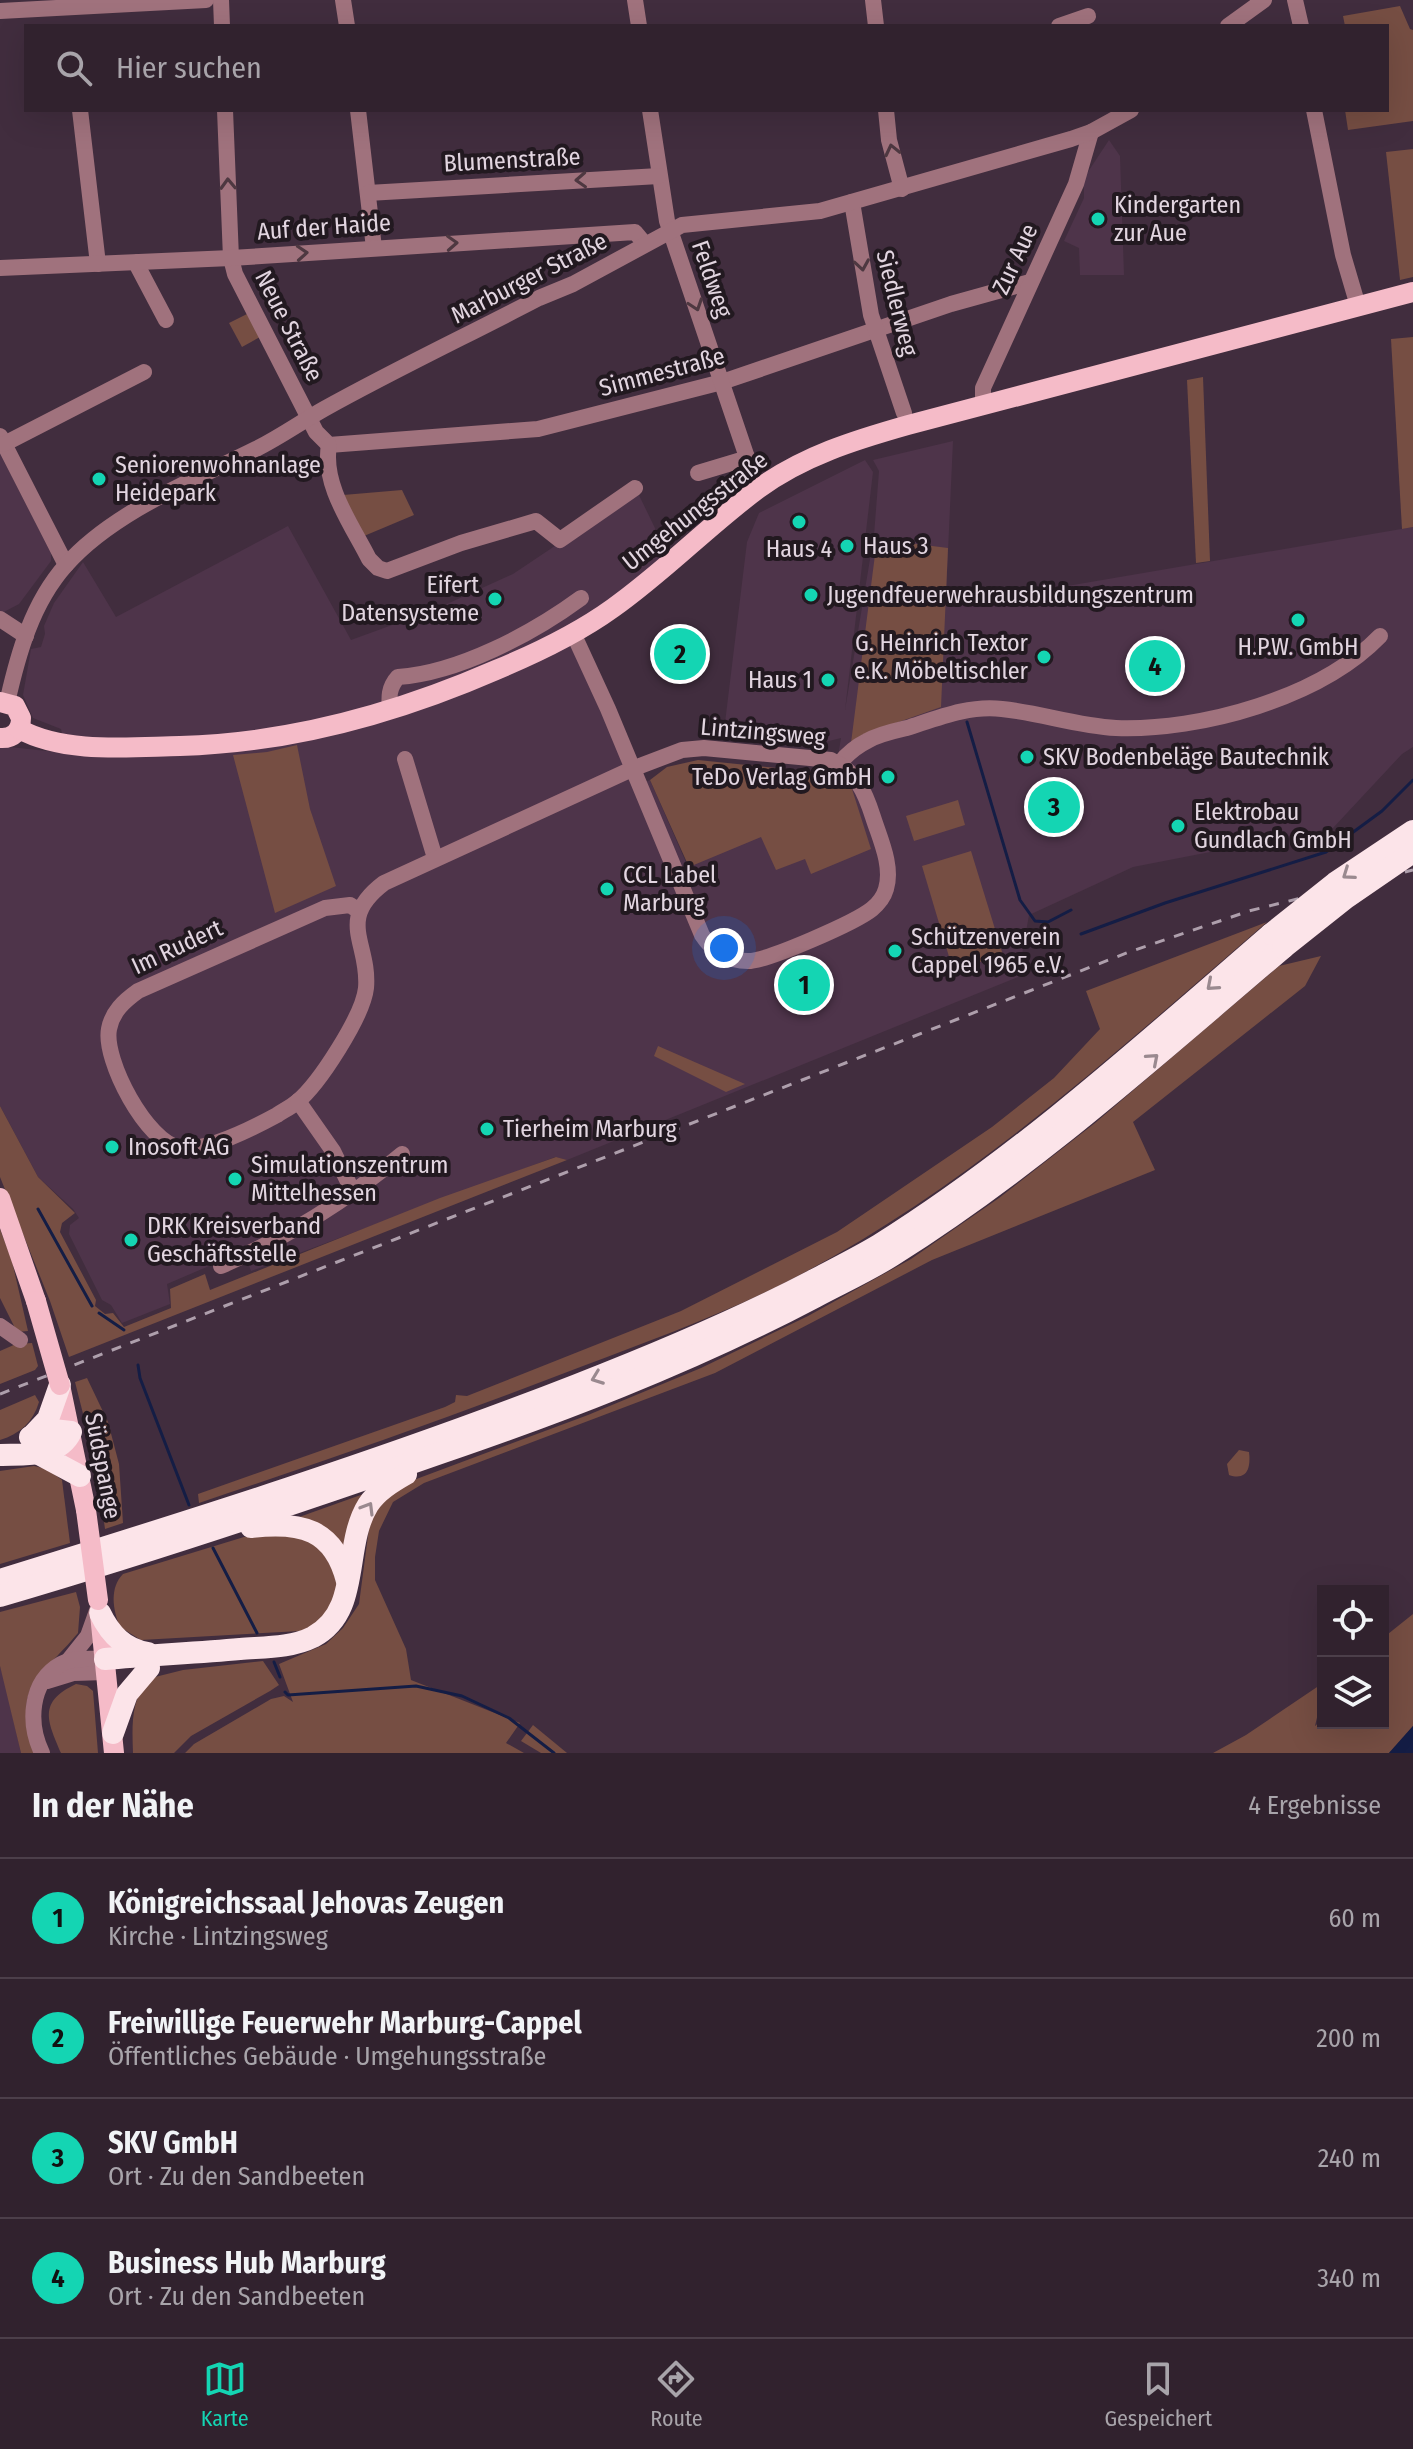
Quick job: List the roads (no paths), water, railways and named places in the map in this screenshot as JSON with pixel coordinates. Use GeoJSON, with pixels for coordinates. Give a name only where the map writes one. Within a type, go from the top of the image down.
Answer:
{"type":"FeatureCollection","features":[{"type":"Feature","properties":{"kind":"highway"},"geometry":{"type":"LineString","coordinates":[[0,1596],[201,1534],[577,1405],[767,1323],[891,1257],[991,1189],[1110,1096],[1335,883],[1413,831]]}},
{"type":"Feature","properties":{"kind":"highway"},"geometry":{"type":"LineString","coordinates":[[0,1580],[235,1507],[477,1423],[670,1349],[750,1314],[878,1246],[988,1171],[1277,941],[1413,852]]}},
{"type":"Feature","properties":{"kind":"highway"},"geometry":{"type":"LineString","coordinates":[[35,1445],[59,1399]]}},
{"type":"Feature","properties":{"kind":"highway"},"geometry":{"type":"LineString","coordinates":[[0,1454],[35,1445],[58,1446],[71,1432]]}},
{"type":"Feature","properties":{"kind":"highway"},"geometry":{"type":"LineString","coordinates":[[105,1666],[205,1652],[279,1646],[315,1636],[337,1617],[358,1530],[374,1497],[409,1473],[480,1440]]}},
{"type":"Feature","properties":{"kind":"highway"},"geometry":{"type":"LineString","coordinates":[[35,1445],[80,1476]]}},
{"type":"Feature","properties":{"kind":"highway"},"geometry":{"type":"LineString","coordinates":[[201,1534],[278,1525],[316,1532],[339,1558],[347,1583]]}},
{"type":"Feature","properties":{"kind":"highway"},"geometry":{"type":"LineString","coordinates":[[99,1606],[106,1627],[116,1638],[153,1661]]}},
{"type":"Feature","properties":{"kind":"highway"},"geometry":{"type":"LineString","coordinates":[[113,1743],[127,1694],[153,1661]]}},
{"type":"Feature","properties":{"kind":"main road","name":"Umgehungsstraße"},"geometry":{"type":"LineString","coordinates":[[19,729],[72,745],[210,745],[296,735],[390,711],[468,682],[573,633],[614,607],[758,489],[790,469],[852,440],[1413,292]]}},
{"type":"Feature","properties":{"kind":"main road"},"geometry":{"type":"LineString","coordinates":[[0,738],[14,735],[19,729],[20,713],[15,706],[4,702]]}},
{"type":"Feature","properties":{"kind":"main road","name":"Südspange"},"geometry":{"type":"LineString","coordinates":[[0,1198],[36,1301],[59,1399],[71,1432],[86,1510],[99,1606],[113,1743]]}},
{"type":"Feature","properties":{"kind":"street"},"geometry":{"type":"LineString","coordinates":[[0,11],[68,4],[206,0]]}},
{"type":"Feature","properties":{"kind":"street"},"geometry":{"type":"LineString","coordinates":[[221,0],[222,24]]}},
{"type":"Feature","properties":{"kind":"street"},"geometry":{"type":"LineString","coordinates":[[343,0],[347,24]]}},
{"type":"Feature","properties":{"kind":"street"},"geometry":{"type":"LineString","coordinates":[[635,0],[639,24]]}},
{"type":"Feature","properties":{"kind":"street"},"geometry":{"type":"LineString","coordinates":[[873,0],[876,24]]}},
{"type":"Feature","properties":{"kind":"street"},"geometry":{"type":"LineString","coordinates":[[1231,24],[1264,0]]}},
{"type":"Feature","properties":{"kind":"street"},"geometry":{"type":"LineString","coordinates":[[1295,0],[1301,24]]}},
{"type":"Feature","properties":{"kind":"street"},"geometry":{"type":"LineString","coordinates":[[68,4],[71,24]]}},
{"type":"Feature","properties":{"kind":"street"},"geometry":{"type":"LineString","coordinates":[[1064,24],[1087,14]]}},
{"type":"Feature","properties":{"kind":"street"},"geometry":{"type":"LineString","coordinates":[[80,112],[98,264]]}},
{"type":"Feature","properties":{"kind":"street","name":"Neue Straße"},"geometry":{"type":"LineString","coordinates":[[225,112],[231,258],[235,274],[309,419]]}},
{"type":"Feature","properties":{"kind":"street"},"geometry":{"type":"LineString","coordinates":[[358,112],[374,248]]}},
{"type":"Feature","properties":{"kind":"street","name":"Feldweg"},"geometry":{"type":"LineString","coordinates":[[650,112],[663,207],[754,478]]}},
{"type":"Feature","properties":{"kind":"street"},"geometry":{"type":"LineString","coordinates":[[886,112],[889,140],[902,189]]}},
{"type":"Feature","properties":{"kind":"street","name":"Marburger Straße"},"geometry":{"type":"LineString","coordinates":[[4,702],[36,609],[66,565],[83,549],[131,515],[309,419],[539,298],[605,268],[671,231],[693,223],[820,211],[1091,132],[1124,112]]}},
{"type":"Feature","properties":{"kind":"street"},"geometry":{"type":"LineString","coordinates":[[1314,112],[1343,255],[1358,306]]}},
{"type":"Feature","properties":{"kind":"street","name":"Zur Aue"},"geometry":{"type":"LineString","coordinates":[[983,405],[983,388],[1076,184],[1091,132]]}},
{"type":"Feature","properties":{"kind":"street","name":"Blumenstraße"},"geometry":{"type":"LineString","coordinates":[[368,193],[659,176]]}},
{"type":"Feature","properties":{"kind":"street","name":"Siedlerweg"},"geometry":{"type":"LineString","coordinates":[[852,202],[874,329],[904,413]]}},
{"type":"Feature","properties":{"kind":"street","name":"Auf der Haide"},"geometry":{"type":"LineString","coordinates":[[0,268],[231,258],[635,232],[645,244]]}},
{"type":"Feature","properties":{"kind":"street"},"geometry":{"type":"LineString","coordinates":[[138,262],[166,320]]}},
{"type":"Feature","properties":{"kind":"street","name":"Simmestraße"},"geometry":{"type":"LineString","coordinates":[[329,445],[538,429],[722,382],[874,329],[1030,282]]}},
{"type":"Feature","properties":{"kind":"street"},"geometry":{"type":"LineString","coordinates":[[66,565],[2,440],[144,372]]}},
{"type":"Feature","properties":{"kind":"street"},"geometry":{"type":"LineString","coordinates":[[309,419],[320,438],[329,445],[327,463],[331,481],[369,559],[378,568],[387,571],[461,543],[536,521],[560,540],[635,488]]}},
{"type":"Feature","properties":{"kind":"street"},"geometry":{"type":"LineString","coordinates":[[698,473],[748,458]]}},
{"type":"Feature","properties":{"kind":"street"},"geometry":{"type":"LineString","coordinates":[[390,711],[389,693],[398,677],[418,676],[485,653],[565,610],[581,598]]}},
{"type":"Feature","properties":{"kind":"street"},"geometry":{"type":"LineString","coordinates":[[0,619],[26,636]]}},
{"type":"Feature","properties":{"kind":"street","name":"Lintzingsweg"},"geometry":{"type":"LineString","coordinates":[[573,633],[702,935],[716,952],[730,959],[749,961],[767,956],[850,921],[873,908],[886,890],[885,854],[869,804],[856,778],[831,760],[704,748],[682,750],[632,769]]}},
{"type":"Feature","properties":{"kind":"street"},"geometry":{"type":"LineString","coordinates":[[839,764],[851,750],[870,739],[970,710],[1005,709],[1074,724],[1119,728],[1157,727],[1217,717],[1277,698],[1340,669],[1356,659],[1380,636]]}},
{"type":"Feature","properties":{"kind":"street"},"geometry":{"type":"LineString","coordinates":[[405,759],[435,858]]}},
{"type":"Feature","properties":{"kind":"street"},"geometry":{"type":"LineString","coordinates":[[359,911],[365,900],[384,883],[632,769]]}},
{"type":"Feature","properties":{"kind":"street","name":"Im Rudert"},"geometry":{"type":"LineString","coordinates":[[350,905],[359,911],[358,936],[366,979],[363,1003],[335,1052],[298,1101],[263,1122],[208,1145],[187,1149],[162,1140],[148,1125],[113,1062],[108,1043],[112,1019],[121,1004],[138,991],[325,908],[350,905]]}},
{"type":"Feature","properties":{"kind":"street"},"geometry":{"type":"LineString","coordinates":[[298,1101],[333,1151],[354,1194]]}},
{"type":"Feature","properties":{"kind":"street"},"geometry":{"type":"LineString","coordinates":[[221,1266],[315,1219],[354,1194],[402,1154]]}},
{"type":"Feature","properties":{"kind":"street"},"geometry":{"type":"LineString","coordinates":[[0,1326],[20,1340]]}},
{"type":"Feature","properties":{"kind":"street"},"geometry":{"type":"LineString","coordinates":[[42,1753],[34,1735],[34,1700],[57,1666],[68,1661],[88,1636],[99,1606]]}},
{"type":"Feature","properties":{"kind":"street"},"geometry":{"type":"LineString","coordinates":[[68,1661],[105,1666]]}},
{"type":"Feature","properties":{"kind":"street"},"geometry":{"type":"LineString","coordinates":[[43,1684],[62,1675],[105,1666]]}},
{"type":"Feature","properties":{"kind":"water"},"geometry":{"type":"Polygon","coordinates":[[[1413,1726],[1413,1753],[1389,1753],[1413,1726]]]}},
{"type":"Feature","properties":{"kind":"waterway"},"geometry":{"type":"LineString","coordinates":[[967,722],[1020,900],[1035,921],[1048,922],[1071,910]]}},
{"type":"Feature","properties":{"kind":"waterway"},"geometry":{"type":"LineString","coordinates":[[1081,934],[1165,903],[1326,852],[1382,811],[1413,780]]}},
{"type":"Feature","properties":{"kind":"waterway"},"geometry":{"type":"LineString","coordinates":[[38,1209],[92,1306]]}},
{"type":"Feature","properties":{"kind":"waterway"},"geometry":{"type":"LineString","coordinates":[[99,1313],[124,1330]]}},
{"type":"Feature","properties":{"kind":"waterway"},"geometry":{"type":"LineString","coordinates":[[138,1365],[140,1378],[189,1505]]}},
{"type":"Feature","properties":{"kind":"waterway"},"geometry":{"type":"LineString","coordinates":[[213,1548],[257,1633]]}},
{"type":"Feature","properties":{"kind":"waterway"},"geometry":{"type":"LineString","coordinates":[[274,1662],[280,1677]]}},
{"type":"Feature","properties":{"kind":"waterway"},"geometry":{"type":"LineString","coordinates":[[285,1692],[288,1695],[416,1686],[462,1696],[509,1718],[554,1753]]}},
{"type":"Feature","properties":{"kind":"railway"},"geometry":{"type":"LineString","coordinates":[[0,1394],[1129,952],[1249,911],[1413,870]]}},
{"type":"Feature","properties":{"kind":"place","name":"Kindergarten zur Aue"},"geometry":{"type":"Point","coordinates":[1098,219]}},
{"type":"Feature","properties":{"kind":"place","name":"Seniorenwohnanlage Heidepark"},"geometry":{"type":"Point","coordinates":[99,479]}},
{"type":"Feature","properties":{"kind":"place","name":"Haus 4"},"geometry":{"type":"Point","coordinates":[799,522]}},
{"type":"Feature","properties":{"kind":"place","name":"Haus 3"},"geometry":{"type":"Point","coordinates":[847,546]}},
{"type":"Feature","properties":{"kind":"place","name":"Jugendfeuerwehrausbildungszentrum"},"geometry":{"type":"Point","coordinates":[811,595]}},
{"type":"Feature","properties":{"kind":"place","name":"Eifert Datensysteme"},"geometry":{"type":"Point","coordinates":[495,599]}},
{"type":"Feature","properties":{"kind":"place","name":"H.P.W. GmbH"},"geometry":{"type":"Point","coordinates":[1298,620]}},
{"type":"Feature","properties":{"kind":"place","name":"Freiwillige Feuerwehr Marburg-Cappel"},"geometry":{"type":"Point","coordinates":[680,654]}},
{"type":"Feature","properties":{"kind":"place","name":"G. Heinrich Textor e.K. Möbeltischler"},"geometry":{"type":"Point","coordinates":[1044,657]}},
{"type":"Feature","properties":{"kind":"place","name":"Business Hub Marburg"},"geometry":{"type":"Point","coordinates":[1155,666]}},
{"type":"Feature","properties":{"kind":"place","name":"Haus 1"},"geometry":{"type":"Point","coordinates":[828,680]}},
{"type":"Feature","properties":{"kind":"place","name":"SKV Bodenbeläge Bautechnik"},"geometry":{"type":"Point","coordinates":[1027,757]}},
{"type":"Feature","properties":{"kind":"place","name":"TeDo Verlag GmbH"},"geometry":{"type":"Point","coordinates":[888,777]}},
{"type":"Feature","properties":{"kind":"place","name":"SKV GmbH"},"geometry":{"type":"Point","coordinates":[1054,807]}},
{"type":"Feature","properties":{"kind":"place","name":"Elektrobau Gundlach GmbH"},"geometry":{"type":"Point","coordinates":[1178,826]}},
{"type":"Feature","properties":{"kind":"place","name":"CCL Label Marburg"},"geometry":{"type":"Point","coordinates":[607,889]}},
{"type":"Feature","properties":{"kind":"place","name":"Schützenverein Cappel 1965 e.V."},"geometry":{"type":"Point","coordinates":[895,951]}},
{"type":"Feature","properties":{"kind":"place","name":"Königreichssaal Jehovas Zeugen"},"geometry":{"type":"Point","coordinates":[804,985]}},
{"type":"Feature","properties":{"kind":"place","name":"Tierheim Marburg"},"geometry":{"type":"Point","coordinates":[487,1129]}},
{"type":"Feature","properties":{"kind":"place","name":"Inosoft AG"},"geometry":{"type":"Point","coordinates":[112,1147]}},
{"type":"Feature","properties":{"kind":"place","name":"Simulationszentrum Mittelhessen"},"geometry":{"type":"Point","coordinates":[235,1179]}},
{"type":"Feature","properties":{"kind":"place","name":"DRK Kreisverband Geschäftsstelle"},"geometry":{"type":"Point","coordinates":[131,1240]}}]}
